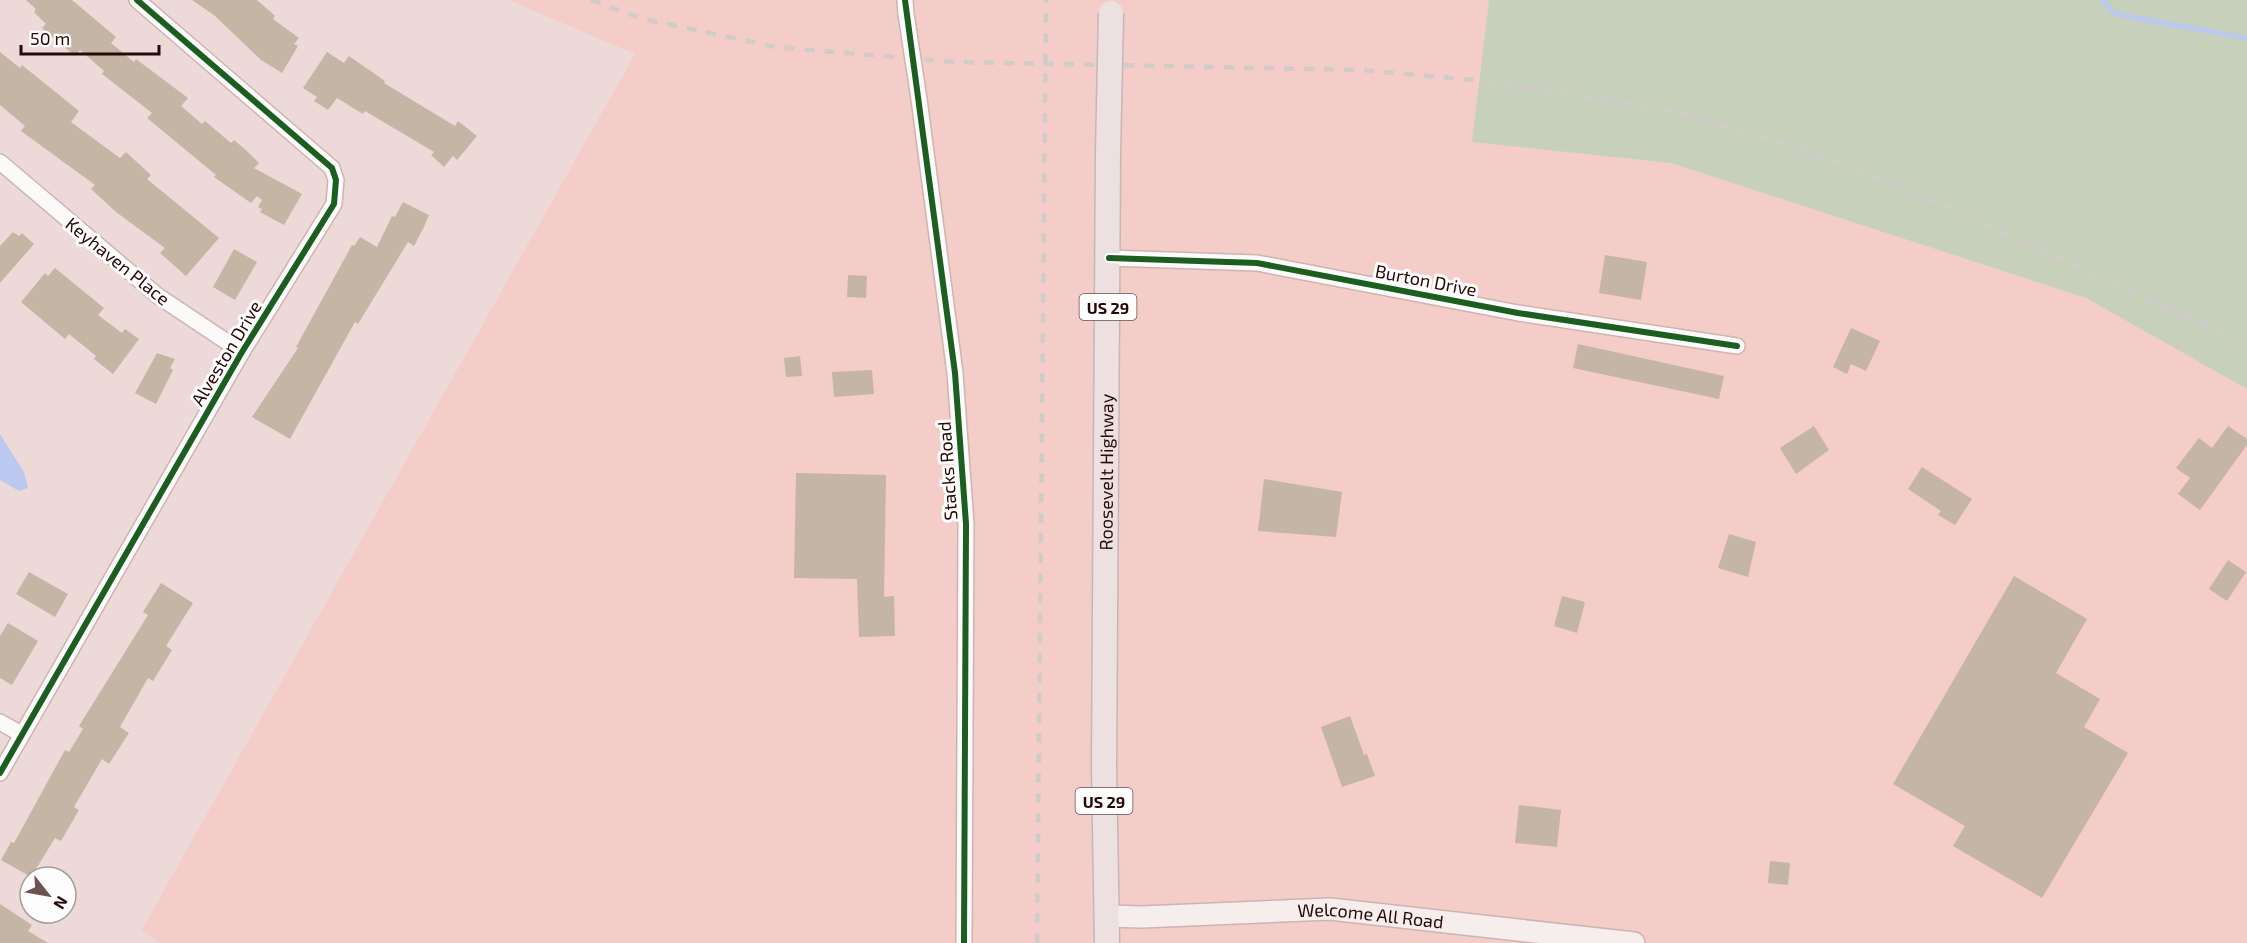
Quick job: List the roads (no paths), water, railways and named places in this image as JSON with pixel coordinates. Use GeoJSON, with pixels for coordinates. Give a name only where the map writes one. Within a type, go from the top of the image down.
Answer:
{"type":"FeatureCollection","features":[{"type":"Feature","properties":{"kind":"main road","name":"Roosevelt Highway"},"geometry":{"type":"LineString","coordinates":[[1107,943],[1104,744],[1110,6]]}},
{"type":"Feature","properties":{"kind":"street","name":"Alveston Drive"},"geometry":{"type":"LineString","coordinates":[[0,773],[242,352],[334,204],[336,180],[332,168],[137,0]]}},
{"type":"Feature","properties":{"kind":"street","name":"Stacks Road"},"geometry":{"type":"LineString","coordinates":[[906,7],[955,372],[966,524],[964,943]]}},
{"type":"Feature","properties":{"kind":"street","name":"Keyhaven Place"},"geometry":{"type":"LineString","coordinates":[[0,162],[158,296],[242,352]]}},
{"type":"Feature","properties":{"kind":"street","name":"Burton Drive"},"geometry":{"type":"LineString","coordinates":[[1109,258],[1257,263],[1518,312],[1737,346]]}},
{"type":"Feature","properties":{"kind":"street"},"geometry":{"type":"LineString","coordinates":[[0,722],[21,734]]}},
{"type":"Feature","properties":{"kind":"street","name":"Welcome All Road"},"geometry":{"type":"LineString","coordinates":[[1107,916],[1142,917],[1330,909],[1634,943]]}},
{"type":"Feature","properties":{"kind":"water"},"geometry":{"type":"Polygon","coordinates":[[[0,434],[24,472],[28,488],[19,491],[0,480],[0,434]]]}},
{"type":"Feature","properties":{"kind":"waterway"},"geometry":{"type":"LineString","coordinates":[[2102,0],[2115,14],[2247,38]]}},
{"type":"Feature","properties":{"kind":"railway"},"geometry":{"type":"LineString","coordinates":[[591,0],[643,19],[776,47],[955,62],[1361,70],[1485,81],[1680,112],[1834,160],[1950,208],[2247,344]]}},
{"type":"Feature","properties":{"kind":"railway"},"geometry":{"type":"LineString","coordinates":[[1037,943],[1046,0]]}}]}
